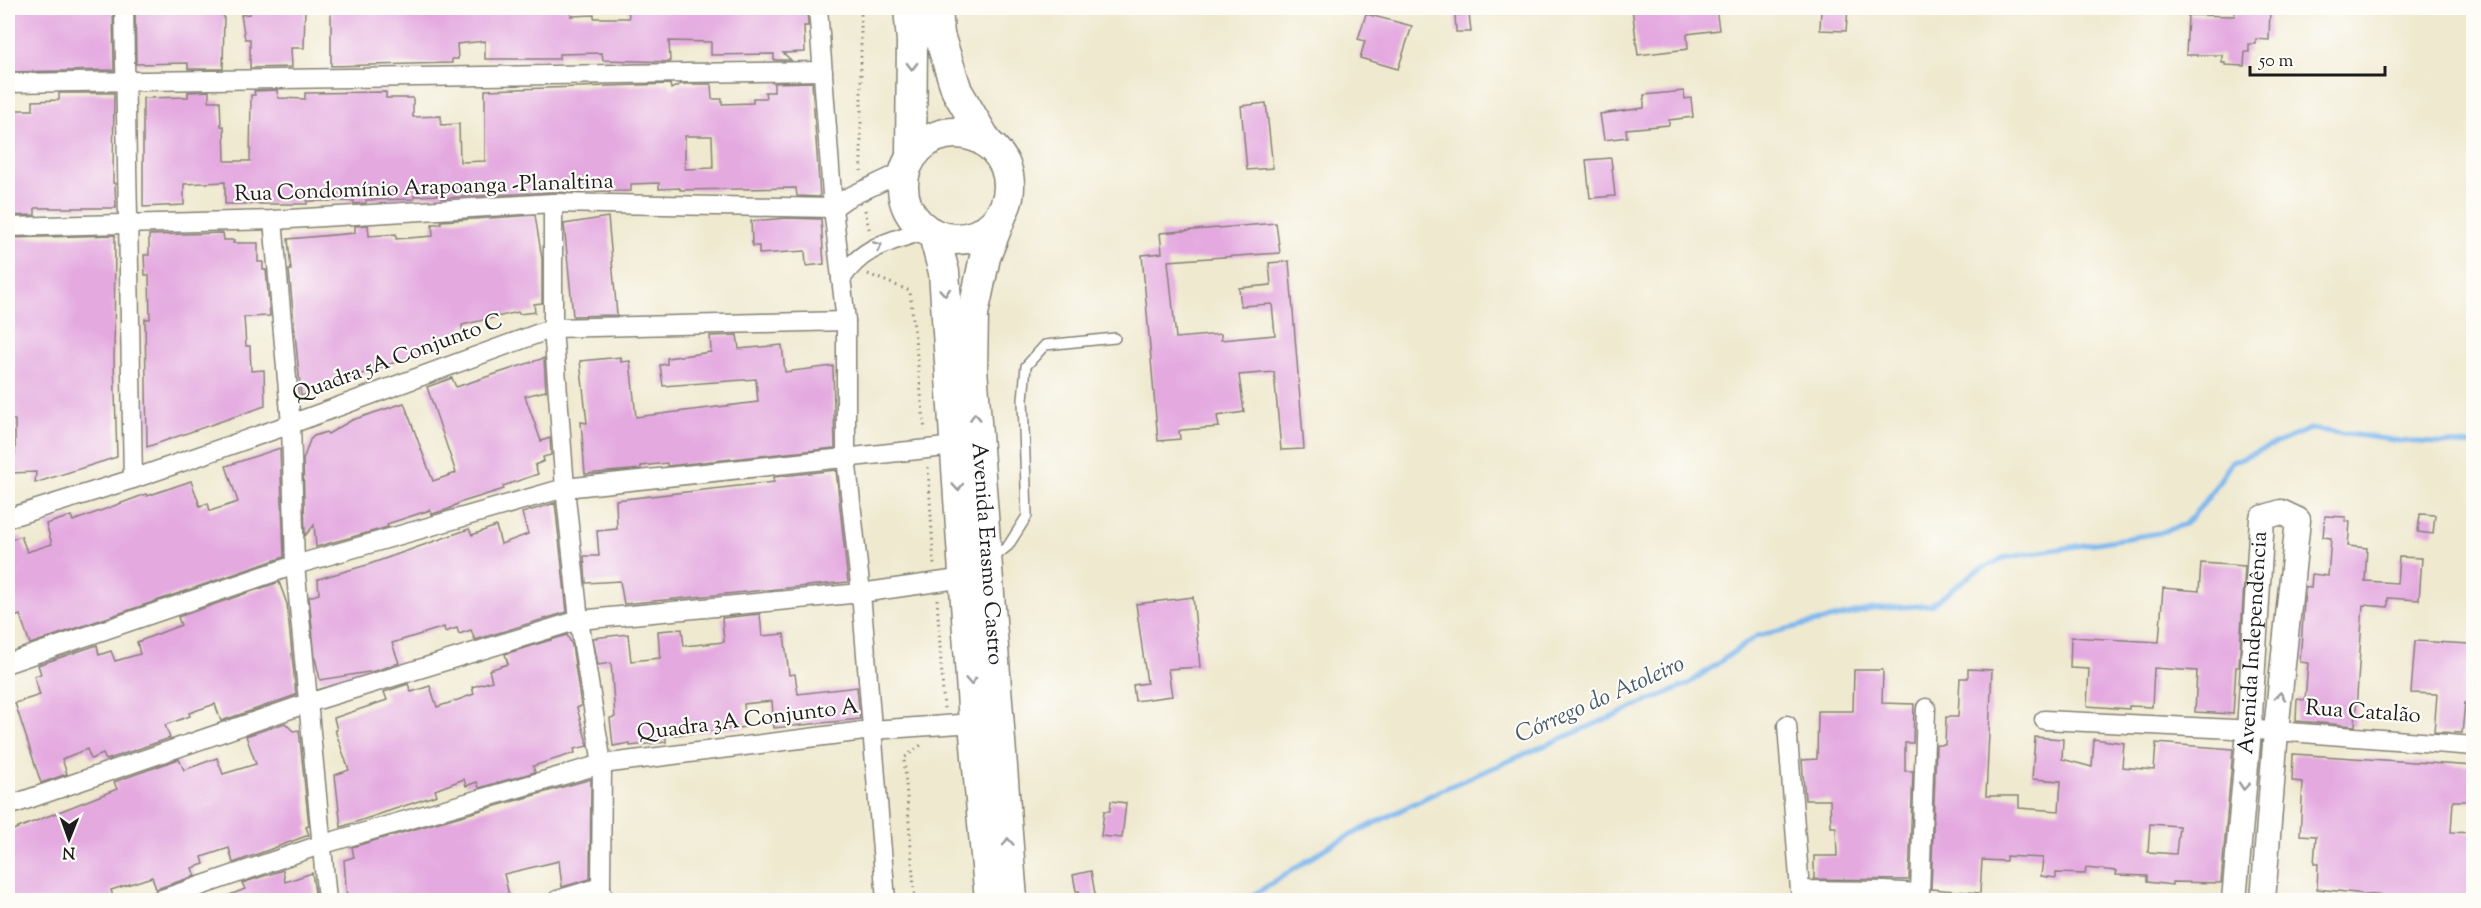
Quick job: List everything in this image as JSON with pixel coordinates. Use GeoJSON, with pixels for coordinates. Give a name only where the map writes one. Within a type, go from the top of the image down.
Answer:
{"type":"FeatureCollection","features":[{"type":"Feature","properties":{"kind":"main road"},"geometry":{"type":"LineString","coordinates":[[909,8],[912,41],[908,164],[902,187],[905,204],[913,219],[930,232],[954,239],[974,236],[991,226],[1003,211],[1009,193],[1008,174],[1001,158],[988,144],[957,91],[939,35],[937,8]]}},
{"type":"Feature","properties":{"kind":"main road"},"geometry":{"type":"LineString","coordinates":[[908,164],[923,144],[938,136],[955,133],[973,135],[988,144]]}},
{"type":"Feature","properties":{"kind":"main road","name":"Avenida Erasmo Castro"},"geometry":{"type":"LineString","coordinates":[[990,900],[974,723],[976,570],[973,314],[985,257],[1003,211]]}},
{"type":"Feature","properties":{"kind":"main road","name":"Avenida Erasmo Castro"},"geometry":{"type":"LineString","coordinates":[[930,232],[944,272],[955,446],[976,570],[1012,900]]}},
{"type":"Feature","properties":{"kind":"street"},"geometry":{"type":"LineString","coordinates":[[124,8],[133,479]]}},
{"type":"Feature","properties":{"kind":"street","name":"Quadra 3A Conjunto A"},"geometry":{"type":"LineString","coordinates":[[159,900],[320,845],[602,764],[872,730],[861,593],[846,457],[846,321],[833,208],[818,8]]}},
{"type":"Feature","properties":{"kind":"street"},"geometry":{"type":"LineString","coordinates":[[8,83],[823,71]]}},
{"type":"Feature","properties":{"kind":"street"},"geometry":{"type":"LineString","coordinates":[[833,208],[908,164]]}},
{"type":"Feature","properties":{"kind":"street"},"geometry":{"type":"LineString","coordinates":[[553,203],[553,328],[565,488],[579,620],[602,764],[602,894],[557,900]]}},
{"type":"Feature","properties":{"kind":"street","name":"Rua Condomínio Arapoanga -Planaltina"},"geometry":{"type":"LineString","coordinates":[[8,227],[273,220],[553,203],[833,208]]}},
{"type":"Feature","properties":{"kind":"street"},"geometry":{"type":"LineString","coordinates":[[8,518],[133,479],[291,424],[273,220]]}},
{"type":"Feature","properties":{"kind":"street"},"geometry":{"type":"LineString","coordinates":[[841,279],[852,263],[873,247],[930,232]]}},
{"type":"Feature","properties":{"kind":"street","name":"Quadra 5A Conjunto C"},"geometry":{"type":"LineString","coordinates":[[327,900],[320,845],[296,565],[291,424],[553,328],[846,321]]}},
{"type":"Feature","properties":{"kind":"street"},"geometry":{"type":"LineString","coordinates":[[8,663],[296,565],[565,488],[955,446]]}},
{"type":"Feature","properties":{"kind":"street","name":"Avenida Independência"},"geometry":{"type":"LineString","coordinates":[[2234,900],[2249,731],[2262,518],[2281,512],[2298,520],[2276,731],[2263,900]]}},
{"type":"Feature","properties":{"kind":"street"},"geometry":{"type":"LineString","coordinates":[[8,807],[308,703],[579,620],[861,593],[976,570]]}},
{"type":"Feature","properties":{"kind":"street"},"geometry":{"type":"LineString","coordinates":[[1787,725],[1800,890],[1884,896],[1920,892],[1926,708]]}},
{"type":"Feature","properties":{"kind":"street","name":"Rua Catalão"},"geometry":{"type":"LineString","coordinates":[[2044,720],[2276,731],[2474,746]]}},
{"type":"Feature","properties":{"kind":"street"},"geometry":{"type":"LineString","coordinates":[[886,900],[872,730],[974,723]]}},
{"type":"Feature","properties":{"kind":"lane"},"geometry":{"type":"LineString","coordinates":[[976,570],[1008,546],[1027,516],[1023,400],[1026,366],[1045,345],[1115,338]]}},
{"type":"Feature","properties":{"kind":"building"},"geometry":{"type":"Polygon","coordinates":[[[8,8],[113,8],[114,70],[8,72],[8,8]]]}},
{"type":"Feature","properties":{"kind":"building"},"geometry":{"type":"Polygon","coordinates":[[[135,8],[220,8],[221,15],[224,15],[223,69],[188,69],[188,63],[136,64],[135,8]]]}},
{"type":"Feature","properties":{"kind":"building"},"geometry":{"type":"Polygon","coordinates":[[[250,8],[305,8],[304,48],[291,48],[292,67],[250,68],[250,39],[245,39],[241,15],[250,14],[250,8]]]}},
{"type":"Feature","properties":{"kind":"building"},"geometry":{"type":"Polygon","coordinates":[[[331,8],[571,8],[571,16],[629,18],[628,8],[807,8],[808,26],[804,26],[805,52],[783,53],[791,60],[774,60],[774,54],[711,55],[711,42],[669,41],[670,62],[603,60],[602,53],[559,54],[559,59],[485,59],[485,41],[457,44],[458,59],[452,59],[452,63],[331,66],[331,8]]]}},
{"type":"Feature","properties":{"kind":"building"},"geometry":{"type":"Polygon","coordinates":[[[1632,8],[1716,8],[1719,30],[1687,34],[1688,49],[1638,55],[1632,8]]]}},
{"type":"Feature","properties":{"kind":"building"},"geometry":{"type":"Polygon","coordinates":[[[1821,8],[1848,8],[1846,31],[1820,30],[1821,8]]]}},
{"type":"Feature","properties":{"kind":"building"},"geometry":{"type":"Polygon","coordinates":[[[2235,8],[2270,8],[2269,40],[2256,39],[2256,44],[2249,44],[2249,52],[2245,52],[2244,66],[2225,65],[2222,63],[2222,55],[2186,55],[2188,15],[2235,16],[2235,8]]]}},
{"type":"Feature","properties":{"kind":"building"},"geometry":{"type":"Polygon","coordinates":[[[1366,14],[1412,26],[1398,69],[1360,58],[1365,41],[1358,39],[1366,14]]]}},
{"type":"Feature","properties":{"kind":"building"},"geometry":{"type":"Polygon","coordinates":[[[1469,14],[1471,32],[1456,32],[1455,15],[1469,14]]]}},
{"type":"Feature","properties":{"kind":"building"},"geometry":{"type":"Polygon","coordinates":[[[812,82],[820,197],[797,196],[796,188],[680,190],[680,188],[659,189],[659,183],[631,184],[631,191],[552,192],[442,198],[442,195],[414,196],[414,199],[366,200],[366,203],[354,204],[354,201],[307,201],[307,204],[225,204],[225,182],[184,184],[184,205],[143,207],[143,98],[188,97],[188,92],[209,91],[209,101],[220,101],[221,126],[224,126],[225,161],[250,161],[251,95],[255,95],[254,91],[277,90],[278,98],[305,99],[305,93],[386,92],[386,98],[413,98],[413,117],[441,116],[441,125],[459,124],[460,162],[485,161],[485,90],[670,84],[671,89],[681,84],[711,84],[712,99],[722,99],[722,104],[753,103],[753,98],[766,98],[765,92],[774,92],[774,83],[812,82]],[[685,136],[685,169],[713,168],[712,136],[685,136]]]}},
{"type":"Feature","properties":{"kind":"building"},"geometry":{"type":"Polygon","coordinates":[[[1684,91],[1685,99],[1691,98],[1693,117],[1669,120],[1669,125],[1626,129],[1627,137],[1604,140],[1600,114],[1644,108],[1644,95],[1684,91]]]}},
{"type":"Feature","properties":{"kind":"building"},"geometry":{"type":"Polygon","coordinates":[[[59,93],[114,93],[113,183],[115,183],[116,208],[35,208],[35,215],[8,216],[9,110],[33,110],[33,101],[59,100],[59,93]]]}},
{"type":"Feature","properties":{"kind":"building"},"geometry":{"type":"Polygon","coordinates":[[[1266,103],[1273,168],[1247,170],[1241,106],[1266,103]]]}},
{"type":"Feature","properties":{"kind":"building"},"geometry":{"type":"Polygon","coordinates":[[[1611,158],[1615,196],[1590,198],[1586,160],[1611,158]]]}},
{"type":"Feature","properties":{"kind":"building"},"geometry":{"type":"Polygon","coordinates":[[[535,215],[542,259],[542,303],[534,304],[535,312],[519,314],[518,312],[462,325],[463,338],[301,396],[288,239],[355,233],[355,226],[368,225],[369,236],[396,234],[396,239],[433,236],[432,224],[441,224],[441,221],[535,215]]]}},
{"type":"Feature","properties":{"kind":"building"},"geometry":{"type":"Polygon","coordinates":[[[608,217],[617,315],[573,316],[564,224],[608,217]]]}},
{"type":"Feature","properties":{"kind":"building"},"geometry":{"type":"Polygon","coordinates":[[[787,218],[821,219],[824,264],[806,266],[805,251],[759,254],[759,246],[753,246],[752,243],[751,221],[787,218]]]}},
{"type":"Feature","properties":{"kind":"building"},"geometry":{"type":"Polygon","coordinates":[[[1276,223],[1280,253],[1168,261],[1176,338],[1221,334],[1221,340],[1275,335],[1272,304],[1241,306],[1239,288],[1271,285],[1269,263],[1289,261],[1304,449],[1281,450],[1274,372],[1239,375],[1244,412],[1217,416],[1219,427],[1182,430],[1179,431],[1180,439],[1158,441],[1142,255],[1162,253],[1160,233],[1276,223]]]}},
{"type":"Feature","properties":{"kind":"building"},"geometry":{"type":"Polygon","coordinates":[[[223,233],[224,240],[234,240],[233,243],[258,243],[258,262],[263,262],[263,270],[266,270],[270,316],[244,317],[246,346],[250,346],[251,371],[264,370],[265,406],[147,447],[145,319],[150,319],[149,275],[145,275],[144,255],[149,255],[149,235],[223,233]]]}},
{"type":"Feature","properties":{"kind":"building"},"geometry":{"type":"Polygon","coordinates":[[[115,235],[114,361],[117,457],[35,483],[36,472],[11,473],[10,454],[15,454],[15,420],[8,420],[8,295],[13,295],[13,266],[8,266],[8,238],[115,235]]]}},
{"type":"Feature","properties":{"kind":"building"},"geometry":{"type":"Polygon","coordinates":[[[737,335],[739,349],[782,345],[785,372],[833,366],[835,448],[667,466],[667,463],[641,466],[641,469],[585,474],[581,422],[587,423],[580,361],[621,357],[621,362],[630,361],[636,417],[758,402],[756,379],[663,386],[660,365],[667,364],[667,358],[711,352],[710,336],[737,335]]]}},
{"type":"Feature","properties":{"kind":"building"},"geometry":{"type":"Polygon","coordinates":[[[544,358],[546,391],[525,396],[541,441],[550,438],[551,455],[543,457],[544,461],[535,465],[538,474],[503,486],[504,489],[459,503],[449,509],[432,514],[430,510],[387,524],[388,527],[316,547],[314,525],[305,536],[303,460],[310,440],[314,436],[326,432],[328,434],[352,420],[404,403],[433,481],[456,473],[427,387],[452,378],[456,387],[544,358]]]}},
{"type":"Feature","properties":{"kind":"building"},"geometry":{"type":"Polygon","coordinates":[[[280,448],[284,557],[30,644],[20,615],[8,619],[8,541],[21,536],[27,552],[52,544],[46,524],[71,516],[73,521],[146,494],[147,496],[191,481],[200,506],[208,503],[210,511],[238,502],[226,466],[280,448]]]}},
{"type":"Feature","properties":{"kind":"building"},"geometry":{"type":"Polygon","coordinates":[[[836,470],[848,582],[624,604],[620,581],[586,583],[584,556],[599,556],[597,531],[617,529],[616,500],[774,482],[774,477],[836,470]]]}},
{"type":"Feature","properties":{"kind":"building"},"geometry":{"type":"Polygon","coordinates":[[[555,503],[567,612],[475,640],[471,630],[459,634],[457,628],[445,632],[444,627],[392,643],[399,663],[375,671],[320,680],[315,658],[309,597],[319,594],[318,579],[367,565],[469,529],[472,535],[496,526],[501,544],[528,534],[522,513],[555,503]]]}},
{"type":"Feature","properties":{"kind":"building"},"geometry":{"type":"Polygon","coordinates":[[[2420,514],[2435,515],[2433,534],[2418,532],[2420,514]]]}},
{"type":"Feature","properties":{"kind":"building"},"geometry":{"type":"Polygon","coordinates":[[[2325,516],[2346,517],[2345,521],[2350,522],[2348,546],[2367,548],[2365,581],[2397,583],[2399,557],[2422,558],[2419,600],[2388,598],[2388,607],[2363,605],[2355,726],[2296,721],[2297,699],[2305,700],[2308,663],[2300,662],[2305,587],[2311,588],[2312,574],[2328,576],[2331,538],[2323,537],[2325,516]]]}},
{"type":"Feature","properties":{"kind":"building"},"geometry":{"type":"Polygon","coordinates":[[[2201,563],[2245,566],[2239,667],[2236,667],[2233,714],[2195,712],[2197,671],[2154,668],[2152,707],[2129,706],[2129,709],[2087,706],[2089,669],[2070,668],[2071,637],[2159,642],[2163,588],[2199,591],[2201,563]]]}},
{"type":"Feature","properties":{"kind":"building"},"geometry":{"type":"Polygon","coordinates":[[[279,582],[287,604],[296,695],[221,721],[215,704],[165,725],[170,738],[106,760],[103,754],[91,759],[87,749],[62,759],[67,774],[41,783],[15,703],[40,695],[34,676],[41,674],[38,665],[97,645],[99,655],[111,651],[115,661],[140,654],[137,642],[181,625],[178,617],[279,582]]]}},
{"type":"Feature","properties":{"kind":"building"},"geometry":{"type":"Polygon","coordinates":[[[1193,597],[1200,667],[1168,669],[1172,696],[1135,701],[1133,685],[1147,683],[1136,604],[1193,597]]]}},
{"type":"Feature","properties":{"kind":"building"},"geometry":{"type":"Polygon","coordinates":[[[760,614],[762,636],[784,634],[789,675],[795,674],[798,694],[857,687],[860,719],[774,728],[772,701],[744,704],[746,727],[666,736],[666,742],[613,746],[610,718],[615,717],[611,663],[598,665],[593,638],[628,634],[631,661],[660,658],[658,631],[682,629],[684,646],[724,642],[722,618],[760,614]]]}},
{"type":"Feature","properties":{"kind":"building"},"geometry":{"type":"Polygon","coordinates":[[[567,635],[572,645],[581,706],[577,708],[588,746],[574,749],[575,753],[533,766],[535,772],[479,788],[477,782],[466,786],[464,779],[435,790],[437,795],[341,827],[335,775],[349,770],[335,730],[337,730],[334,718],[387,700],[384,692],[408,684],[411,692],[430,686],[437,707],[455,701],[474,694],[472,687],[492,681],[489,670],[508,664],[505,654],[567,635]]]}},
{"type":"Feature","properties":{"kind":"building"},"geometry":{"type":"Polygon","coordinates":[[[2415,641],[2470,644],[2470,654],[2474,654],[2474,705],[2465,703],[2462,733],[2434,732],[2437,694],[2411,693],[2415,641]]]}},
{"type":"Feature","properties":{"kind":"building"},"geometry":{"type":"Polygon","coordinates":[[[1968,669],[1992,670],[1986,796],[2019,796],[2019,808],[2059,811],[2061,781],[2032,779],[2035,737],[2063,739],[2062,759],[2092,767],[2094,739],[2124,743],[2122,767],[2154,770],[2156,743],[2233,749],[2221,883],[2172,882],[2172,885],[2147,882],[2147,876],[2116,875],[2117,871],[2086,868],[2085,874],[2056,873],[2056,878],[2041,876],[2043,858],[2006,856],[2006,861],[1982,860],[1980,893],[1931,889],[1936,745],[1945,745],[1946,717],[1958,717],[1960,678],[1968,678],[1968,669]],[[2150,824],[2148,852],[2176,854],[2179,826],[2150,824]]]}},
{"type":"Feature","properties":{"kind":"building"},"geometry":{"type":"Polygon","coordinates":[[[1854,670],[1883,670],[1882,703],[1914,704],[1913,743],[1905,743],[1905,771],[1913,771],[1909,880],[1814,879],[1814,856],[1837,856],[1836,827],[1831,827],[1830,800],[1805,800],[1802,760],[1817,759],[1818,711],[1853,711],[1854,670]]]}},
{"type":"Feature","properties":{"kind":"building"},"geometry":{"type":"Polygon","coordinates":[[[285,723],[293,731],[299,730],[309,826],[306,827],[309,835],[233,863],[229,848],[202,857],[204,864],[192,868],[195,876],[156,889],[152,877],[111,890],[114,900],[8,900],[8,832],[117,789],[114,782],[179,759],[184,770],[217,758],[223,774],[256,764],[246,736],[285,723]]]}},
{"type":"Feature","properties":{"kind":"building"},"geometry":{"type":"Polygon","coordinates":[[[2293,754],[2474,766],[2474,801],[2453,801],[2451,832],[2474,833],[2474,900],[2395,897],[2317,889],[2318,864],[2314,864],[2316,836],[2300,835],[2303,782],[2292,781],[2293,754]]]}},
{"type":"Feature","properties":{"kind":"building"},"geometry":{"type":"Polygon","coordinates":[[[591,779],[590,879],[562,887],[559,861],[504,874],[510,900],[347,900],[344,860],[354,857],[352,847],[591,779]]]}},
{"type":"Feature","properties":{"kind":"building"},"geometry":{"type":"Polygon","coordinates":[[[1111,801],[1126,803],[1122,838],[1101,836],[1104,811],[1110,811],[1111,801]]]}},
{"type":"Feature","properties":{"kind":"building"},"geometry":{"type":"Polygon","coordinates":[[[283,870],[285,882],[312,873],[316,900],[217,900],[245,889],[242,883],[283,870]]]}},
{"type":"Feature","properties":{"kind":"building"},"geometry":{"type":"Polygon","coordinates":[[[1091,871],[1096,900],[1082,900],[1079,891],[1076,891],[1073,875],[1091,871]]]}},
{"type":"Feature","properties":{"kind":"waterway","name":"Córrego do Atoleiro"},"geometry":{"type":"LineString","coordinates":[[1246,900],[1329,846],[1441,790],[1688,684],[1757,636],[1872,609],[1931,605],[1975,572],[2003,558],[2159,533],[2185,524],[2205,502],[2232,462],[2310,429],[2401,441],[2474,445]]}}]}
